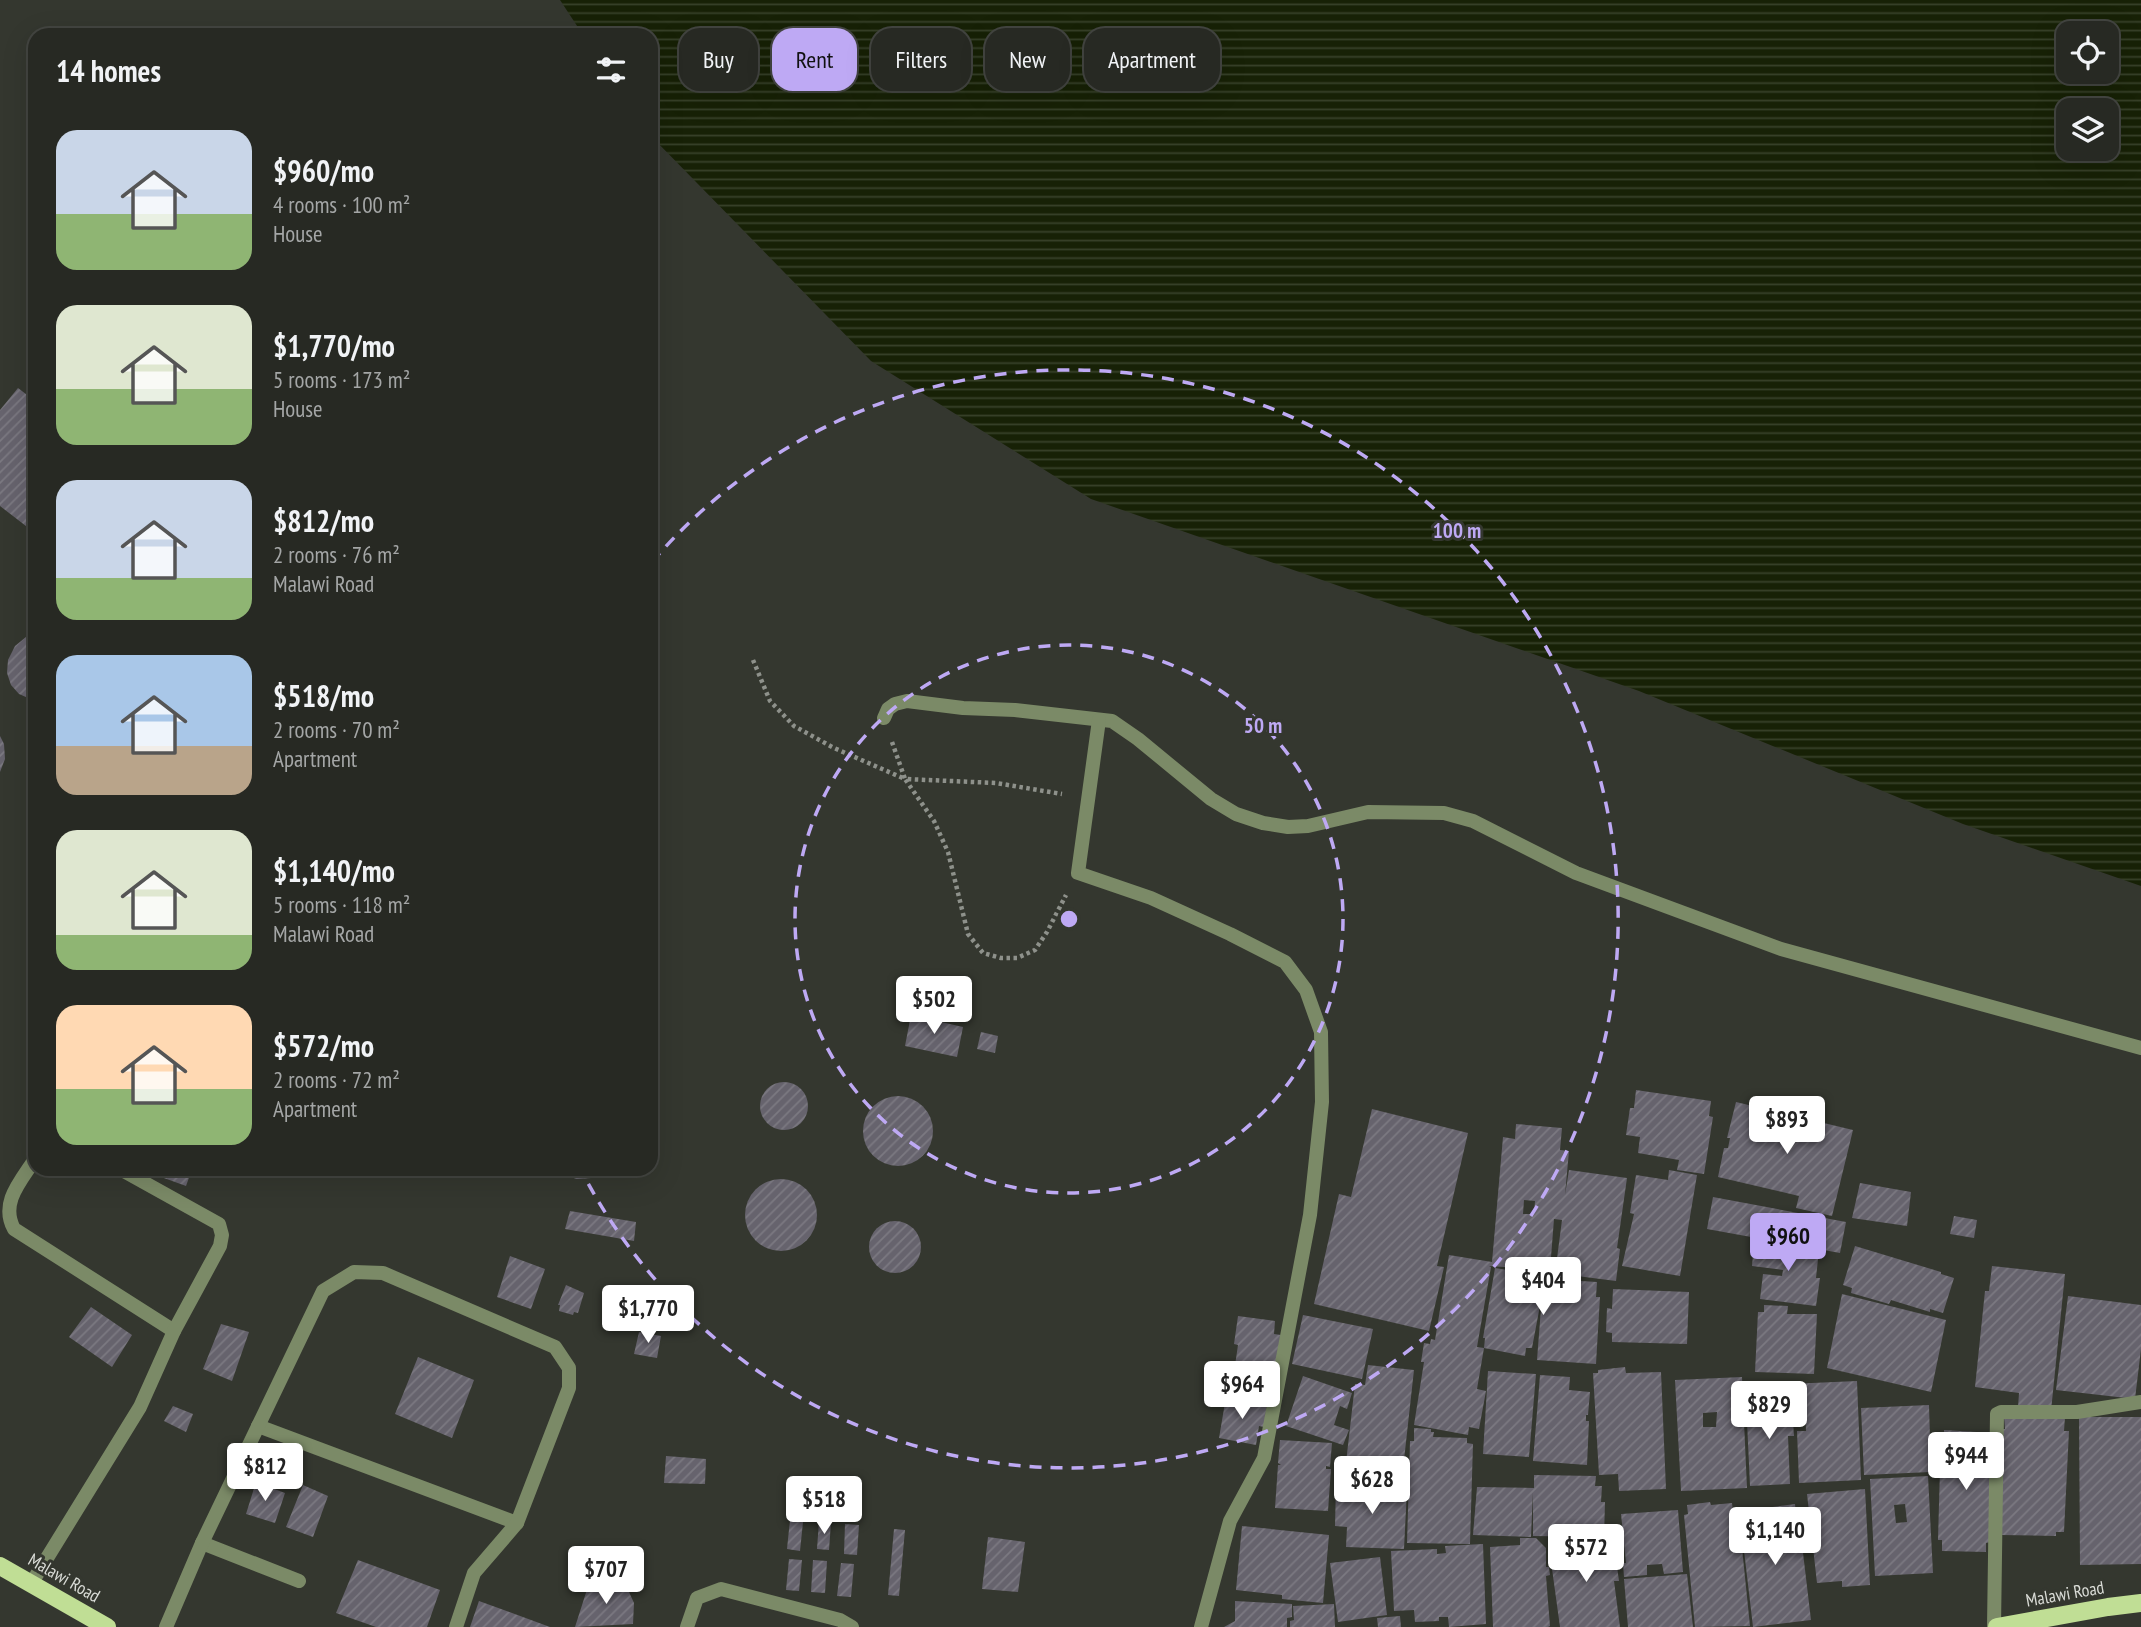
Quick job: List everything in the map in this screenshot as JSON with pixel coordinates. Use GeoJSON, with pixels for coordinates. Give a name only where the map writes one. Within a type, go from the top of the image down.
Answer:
{"type":"FeatureCollection","features":[{"type":"Feature","properties":{"kind":"main road","name":"Malawi Road"},"geometry":{"type":"LineString","coordinates":[[0,1566],[107,1627]]}},
{"type":"Feature","properties":{"kind":"main road","name":"Malawi Road"},"geometry":{"type":"LineString","coordinates":[[1996,1627],[2141,1603]]}},
{"type":"Feature","properties":{"kind":"street"},"geometry":{"type":"LineString","coordinates":[[884,718],[888,709],[907,701],[1112,721],[1211,799],[1236,814],[1254,820],[1288,827],[1368,812],[1444,813],[1473,821],[1576,873],[1781,949],[2141,1048]]}},
{"type":"Feature","properties":{"kind":"street"},"geometry":{"type":"LineString","coordinates":[[1099,720],[1078,873],[1151,898],[1285,962],[1306,990],[1321,1032],[1322,1102],[1310,1215],[1264,1458],[1230,1521],[1201,1627]]}},
{"type":"Feature","properties":{"kind":"street"},"geometry":{"type":"LineString","coordinates":[[28,1168],[4,1199],[6,1217],[14,1229],[174,1331]]}},
{"type":"Feature","properties":{"kind":"street"},"geometry":{"type":"LineString","coordinates":[[31,1584],[140,1407],[174,1331],[220,1246],[222,1235],[219,1224],[133,1176]]}},
{"type":"Feature","properties":{"kind":"street"},"geometry":{"type":"LineString","coordinates":[[166,1627],[202,1543],[323,1291],[354,1272],[383,1273],[555,1347],[569,1368],[569,1388],[517,1523],[474,1573],[456,1627]]}},
{"type":"Feature","properties":{"kind":"street"},"geometry":{"type":"LineString","coordinates":[[1996,1627],[1997,1414],[2077,1412],[2141,1402]]}},
{"type":"Feature","properties":{"kind":"street"},"geometry":{"type":"LineString","coordinates":[[258,1426],[517,1523]]}},
{"type":"Feature","properties":{"kind":"street"},"geometry":{"type":"LineString","coordinates":[[202,1543],[299,1581]]}},
{"type":"Feature","properties":{"kind":"street"},"geometry":{"type":"LineString","coordinates":[[687,1627],[697,1598],[721,1588],[840,1620],[852,1627]]}},
{"type":"Feature","properties":{"kind":"path"},"geometry":{"type":"LineString","coordinates":[[753,660],[770,701],[794,726],[834,748],[905,779],[996,783],[1087,798]]}},
{"type":"Feature","properties":{"kind":"path"},"geometry":{"type":"LineString","coordinates":[[884,718],[905,779],[934,821],[948,852],[968,934],[983,953],[1001,958],[1017,958],[1035,950],[1078,873]]}},
{"type":"Feature","properties":{"kind":"shaded area"},"geometry":{"type":"Polygon","coordinates":[[[560,0],[2141,0],[2141,886],[1963,824],[1639,691],[1091,499],[871,361],[658,143],[658,28],[578,28],[560,0]]]}},
{"type":"Feature","properties":{"kind":"building"},"geometry":{"type":"Polygon","coordinates":[[[18,388],[28,396],[28,528],[0,506],[0,410],[18,388]]]}},
{"type":"Feature","properties":{"kind":"building"},"geometry":{"type":"Polygon","coordinates":[[[28,636],[28,698],[19,694],[11,685],[7,673],[8,660],[15,646],[28,636]]]}},
{"type":"Feature","properties":{"kind":"building"},"geometry":{"type":"Polygon","coordinates":[[[0,736],[4,744],[5,759],[0,772],[0,736]]]}},
{"type":"Feature","properties":{"kind":"building"},"geometry":{"type":"Polygon","coordinates":[[[911,1015],[963,1027],[957,1057],[905,1046],[911,1015]]]}},
{"type":"Feature","properties":{"kind":"building"},"geometry":{"type":"Polygon","coordinates":[[[981,1032],[998,1036],[995,1053],[977,1049],[981,1032]]]}},
{"type":"Feature","properties":{"kind":"building"},"geometry":{"type":"Polygon","coordinates":[[[784,1082],[801,1089],[808,1106],[801,1123],[784,1130],[767,1123],[760,1106],[767,1089],[784,1082]]]}},
{"type":"Feature","properties":{"kind":"building"},"geometry":{"type":"Polygon","coordinates":[[[1636,1090],[1711,1101],[1709,1116],[1713,1117],[1704,1174],[1677,1170],[1679,1160],[1638,1153],[1640,1137],[1626,1135],[1636,1090]]]}},
{"type":"Feature","properties":{"kind":"building"},"geometry":{"type":"Polygon","coordinates":[[[898,1096],[923,1106],[933,1131],[923,1156],[898,1166],[873,1156],[863,1131],[873,1106],[898,1096]]]}},
{"type":"Feature","properties":{"kind":"building"},"geometry":{"type":"Polygon","coordinates":[[[1736,1102],[1853,1130],[1832,1216],[1796,1208],[1799,1196],[1718,1177],[1724,1148],[1728,1148],[1730,1138],[1727,1138],[1736,1102]]]}},
{"type":"Feature","properties":{"kind":"building"},"geometry":{"type":"Polygon","coordinates":[[[1372,1109],[1468,1133],[1437,1266],[1444,1267],[1429,1331],[1314,1304],[1339,1194],[1351,1197],[1372,1109]]]}},
{"type":"Feature","properties":{"kind":"building"},"geometry":{"type":"Polygon","coordinates":[[[1516,1124],[1562,1128],[1560,1150],[1569,1151],[1565,1195],[1569,1170],[1627,1178],[1617,1248],[1620,1249],[1616,1281],[1577,1276],[1578,1269],[1556,1266],[1562,1220],[1554,1219],[1550,1270],[1489,1266],[1491,1267],[1477,1347],[1484,1348],[1477,1389],[1486,1391],[1479,1429],[1469,1427],[1468,1435],[1414,1425],[1424,1362],[1421,1362],[1424,1343],[1430,1344],[1431,1339],[1435,1340],[1449,1255],[1492,1262],[1503,1137],[1515,1139],[1516,1124]],[[1524,1200],[1523,1214],[1534,1214],[1535,1201],[1524,1200]]]}},
{"type":"Feature","properties":{"kind":"building"},"geometry":{"type":"Polygon","coordinates":[[[1669,1170],[1697,1175],[1680,1276],[1622,1266],[1634,1214],[1630,1213],[1636,1175],[1668,1180],[1669,1170]]]}},
{"type":"Feature","properties":{"kind":"building"},"geometry":{"type":"Polygon","coordinates":[[[158,1176],[190,1176],[186,1186],[158,1176]]]}},
{"type":"Feature","properties":{"kind":"building"},"geometry":{"type":"Polygon","coordinates":[[[567,1176],[595,1176],[591,1178],[577,1179],[567,1176]]]}},
{"type":"Feature","properties":{"kind":"building"},"geometry":{"type":"Polygon","coordinates":[[[781,1179],[795,1182],[807,1189],[814,1201],[817,1215],[814,1229],[807,1241],[795,1248],[781,1251],[767,1248],[755,1241],[748,1229],[745,1215],[748,1201],[755,1189],[767,1182],[781,1179]]]}},
{"type":"Feature","properties":{"kind":"building"},"geometry":{"type":"Polygon","coordinates":[[[1860,1183],[1911,1192],[1907,1226],[1852,1218],[1860,1183]]]}},
{"type":"Feature","properties":{"kind":"building"},"geometry":{"type":"Polygon","coordinates":[[[1713,1197],[1846,1222],[1840,1253],[1707,1229],[1713,1197]]]}},
{"type":"Feature","properties":{"kind":"building"},"geometry":{"type":"Polygon","coordinates":[[[570,1211],[636,1222],[634,1241],[565,1229],[570,1211]]]}},
{"type":"Feature","properties":{"kind":"building"},"geometry":{"type":"Polygon","coordinates":[[[1954,1216],[1977,1220],[1974,1238],[1950,1234],[1954,1216]]]}},
{"type":"Feature","properties":{"kind":"building"},"geometry":{"type":"Polygon","coordinates":[[[895,1221],[905,1223],[913,1229],[919,1237],[919,1257],[913,1265],[905,1271],[895,1273],[885,1271],[877,1265],[871,1257],[869,1247],[871,1237],[877,1229],[885,1223],[895,1221]]]}},
{"type":"Feature","properties":{"kind":"building"},"geometry":{"type":"Polygon","coordinates":[[[1754,1242],[1819,1250],[1816,1278],[1820,1278],[1816,1306],[1760,1299],[1763,1274],[1782,1276],[1783,1270],[1752,1266],[1754,1242]]]}},
{"type":"Feature","properties":{"kind":"building"},"geometry":{"type":"Polygon","coordinates":[[[1855,1246],[1954,1278],[1943,1313],[1930,1309],[1930,1312],[1891,1300],[1889,1304],[1851,1293],[1852,1288],[1843,1285],[1855,1246]]]}},
{"type":"Feature","properties":{"kind":"building"},"geometry":{"type":"Polygon","coordinates":[[[510,1256],[545,1269],[531,1309],[497,1297],[510,1256]]]}},
{"type":"Feature","properties":{"kind":"building"},"geometry":{"type":"Polygon","coordinates":[[[1992,1266],[2065,1274],[2051,1411],[2018,1407],[2019,1393],[1975,1387],[1985,1291],[1989,1291],[1992,1266]]]}},
{"type":"Feature","properties":{"kind":"building"},"geometry":{"type":"Polygon","coordinates":[[[1495,1268],[1544,1276],[1542,1292],[1549,1293],[1550,1279],[1597,1282],[1596,1297],[1600,1297],[1596,1364],[1537,1360],[1542,1295],[1532,1348],[1526,1348],[1525,1356],[1484,1348],[1483,1338],[1495,1268]]]}},
{"type":"Feature","properties":{"kind":"building"},"geometry":{"type":"Polygon","coordinates":[[[566,1285],[584,1293],[578,1313],[574,1312],[573,1315],[559,1311],[558,1305],[566,1285]]]}},
{"type":"Feature","properties":{"kind":"building"},"geometry":{"type":"Polygon","coordinates":[[[1613,1289],[1689,1292],[1687,1344],[1612,1342],[1612,1333],[1606,1332],[1607,1308],[1612,1309],[1613,1289]]]}},
{"type":"Feature","properties":{"kind":"building"},"geometry":{"type":"Polygon","coordinates":[[[1842,1294],[1946,1320],[1931,1392],[1827,1368],[1842,1294]]]}},
{"type":"Feature","properties":{"kind":"building"},"geometry":{"type":"Polygon","coordinates":[[[2068,1296],[2141,1305],[2141,1349],[2135,1399],[2056,1390],[2068,1296]]]}},
{"type":"Feature","properties":{"kind":"building"},"geometry":{"type":"Polygon","coordinates":[[[1764,1305],[1788,1306],[1787,1314],[1817,1314],[1814,1374],[1755,1372],[1758,1312],[1764,1312],[1764,1305]]]}},
{"type":"Feature","properties":{"kind":"building"},"geometry":{"type":"Polygon","coordinates":[[[91,1307],[132,1335],[112,1367],[69,1337],[91,1307]]]}},
{"type":"Feature","properties":{"kind":"building"},"geometry":{"type":"Polygon","coordinates":[[[1303,1315],[1373,1329],[1362,1379],[1292,1364],[1303,1315]]]}},
{"type":"Feature","properties":{"kind":"building"},"geometry":{"type":"Polygon","coordinates":[[[1238,1316],[1275,1321],[1274,1334],[1281,1335],[1273,1395],[1228,1388],[1229,1379],[1233,1379],[1238,1345],[1234,1344],[1238,1316]]]}},
{"type":"Feature","properties":{"kind":"building"},"geometry":{"type":"Polygon","coordinates":[[[221,1324],[249,1332],[232,1381],[203,1369],[221,1324]]]}},
{"type":"Feature","properties":{"kind":"building"},"geometry":{"type":"Polygon","coordinates":[[[639,1332],[661,1336],[657,1358],[634,1354],[639,1332]]]}},
{"type":"Feature","properties":{"kind":"building"},"geometry":{"type":"Polygon","coordinates":[[[418,1357],[474,1380],[452,1438],[395,1414],[418,1357]]]}},
{"type":"Feature","properties":{"kind":"building"},"geometry":{"type":"Polygon","coordinates":[[[1368,1365],[1414,1370],[1401,1487],[1344,1480],[1355,1384],[1365,1385],[1368,1365]]]}},
{"type":"Feature","properties":{"kind":"building"},"geometry":{"type":"Polygon","coordinates":[[[1625,1367],[1626,1373],[1661,1372],[1666,1489],[1619,1491],[1618,1474],[1599,1475],[1593,1373],[1625,1367]]]}},
{"type":"Feature","properties":{"kind":"building"},"geometry":{"type":"Polygon","coordinates":[[[1488,1371],[1536,1374],[1529,1457],[1483,1454],[1488,1371]]]}},
{"type":"Feature","properties":{"kind":"building"},"geometry":{"type":"Polygon","coordinates":[[[1540,1375],[1570,1377],[1569,1390],[1590,1392],[1586,1415],[1586,1421],[1589,1421],[1587,1465],[1533,1461],[1540,1375]]]}},
{"type":"Feature","properties":{"kind":"building"},"geometry":{"type":"Polygon","coordinates":[[[1303,1376],[1352,1393],[1347,1409],[1340,1406],[1334,1425],[1349,1430],[1343,1445],[1286,1426],[1303,1376]]]}},
{"type":"Feature","properties":{"kind":"building"},"geometry":{"type":"Polygon","coordinates":[[[1742,1377],[1747,1488],[1681,1491],[1675,1380],[1742,1377]],[[1717,1412],[1703,1413],[1703,1427],[1716,1427],[1717,1412]]]}},
{"type":"Feature","properties":{"kind":"building"},"geometry":{"type":"Polygon","coordinates":[[[1857,1381],[1861,1480],[1799,1483],[1797,1431],[1806,1431],[1805,1405],[1790,1406],[1789,1384],[1857,1381]]]}},
{"type":"Feature","properties":{"kind":"building"},"geometry":{"type":"Polygon","coordinates":[[[1226,1397],[1267,1404],[1264,1427],[1259,1426],[1256,1445],[1219,1438],[1226,1397]]]}},
{"type":"Feature","properties":{"kind":"building"},"geometry":{"type":"Polygon","coordinates":[[[1787,1398],[1787,1407],[1792,1407],[1794,1436],[1788,1436],[1790,1484],[1750,1486],[1746,1400],[1787,1398]]]}},
{"type":"Feature","properties":{"kind":"building"},"geometry":{"type":"Polygon","coordinates":[[[1929,1405],[1931,1472],[1864,1475],[1861,1408],[1929,1405]]]}},
{"type":"Feature","properties":{"kind":"building"},"geometry":{"type":"Polygon","coordinates":[[[173,1406],[193,1414],[186,1432],[164,1421],[173,1406]]]}},
{"type":"Feature","properties":{"kind":"building"},"geometry":{"type":"Polygon","coordinates":[[[2004,1415],[2065,1417],[2064,1431],[2069,1431],[2064,1532],[2056,1532],[2056,1536],[2001,1535],[2000,1429],[2005,1429],[2004,1415]]]}},
{"type":"Feature","properties":{"kind":"building"},"geometry":{"type":"Polygon","coordinates":[[[2079,1417],[2141,1417],[2141,1564],[2080,1565],[2079,1417]]]}},
{"type":"Feature","properties":{"kind":"building"},"geometry":{"type":"Polygon","coordinates":[[[1414,1428],[1431,1429],[1431,1432],[1434,1432],[1433,1437],[1467,1438],[1467,1443],[1473,1444],[1470,1544],[1407,1543],[1410,1441],[1414,1441],[1414,1428]]]}},
{"type":"Feature","properties":{"kind":"building"},"geometry":{"type":"Polygon","coordinates":[[[1944,1430],[1993,1433],[1989,1470],[1992,1470],[1991,1542],[1986,1543],[1986,1552],[1942,1551],[1942,1540],[1938,1540],[1940,1468],[1945,1468],[1944,1430]]]}},
{"type":"Feature","properties":{"kind":"building"},"geometry":{"type":"Polygon","coordinates":[[[1280,1440],[1332,1443],[1330,1467],[1326,1466],[1326,1469],[1331,1469],[1328,1511],[1275,1508],[1278,1465],[1281,1465],[1278,1463],[1280,1440]]]}},
{"type":"Feature","properties":{"kind":"building"},"geometry":{"type":"Polygon","coordinates":[[[666,1456],[706,1459],[705,1484],[664,1483],[666,1456]]]}},
{"type":"Feature","properties":{"kind":"building"},"geometry":{"type":"Polygon","coordinates":[[[1534,1475],[1596,1476],[1595,1486],[1602,1486],[1601,1502],[1605,1502],[1604,1537],[1533,1536],[1533,1492],[1531,1537],[1473,1535],[1477,1487],[1534,1488],[1534,1475]]]}},
{"type":"Feature","properties":{"kind":"building"},"geometry":{"type":"Polygon","coordinates":[[[1928,1476],[1933,1573],[1875,1576],[1870,1479],[1928,1476]],[[1905,1504],[1894,1505],[1896,1523],[1907,1522],[1905,1504]]]}},
{"type":"Feature","properties":{"kind":"building"},"geometry":{"type":"Polygon","coordinates":[[[256,1482],[285,1493],[275,1523],[246,1514],[256,1482]]]}},
{"type":"Feature","properties":{"kind":"building"},"geometry":{"type":"Polygon","coordinates":[[[1336,1484],[1385,1486],[1385,1489],[1407,1490],[1404,1549],[1346,1547],[1347,1527],[1335,1526],[1336,1484]]]}},
{"type":"Feature","properties":{"kind":"building"},"geometry":{"type":"Polygon","coordinates":[[[303,1485],[328,1496],[313,1537],[286,1527],[303,1485]]]}},
{"type":"Feature","properties":{"kind":"building"},"geometry":{"type":"Polygon","coordinates":[[[1865,1489],[1870,1585],[1842,1587],[1842,1581],[1817,1583],[1807,1494],[1865,1489]]]}},
{"type":"Feature","properties":{"kind":"building"},"geometry":{"type":"Polygon","coordinates":[[[1710,1502],[1711,1505],[1732,1503],[1733,1511],[1738,1511],[1740,1539],[1737,1539],[1739,1548],[1742,1548],[1750,1626],[1695,1627],[1684,1515],[1688,1514],[1687,1505],[1710,1502]]]}},
{"type":"Feature","properties":{"kind":"building"},"geometry":{"type":"Polygon","coordinates":[[[1795,1504],[1811,1620],[1753,1627],[1742,1511],[1795,1504]],[[1778,1531],[1756,1532],[1757,1540],[1779,1538],[1778,1531]]]}},
{"type":"Feature","properties":{"kind":"building"},"geometry":{"type":"Polygon","coordinates":[[[1678,1510],[1683,1572],[1664,1574],[1662,1564],[1647,1565],[1647,1575],[1624,1577],[1623,1563],[1626,1563],[1621,1514],[1678,1510]]]}},
{"type":"Feature","properties":{"kind":"building"},"geometry":{"type":"Polygon","coordinates":[[[790,1520],[803,1522],[800,1551],[787,1549],[790,1520]]]}},
{"type":"Feature","properties":{"kind":"building"},"geometry":{"type":"Polygon","coordinates":[[[819,1521],[831,1523],[829,1550],[817,1549],[819,1521]]]}},
{"type":"Feature","properties":{"kind":"building"},"geometry":{"type":"Polygon","coordinates":[[[845,1524],[859,1525],[857,1555],[844,1554],[845,1524]]]}},
{"type":"Feature","properties":{"kind":"building"},"geometry":{"type":"Polygon","coordinates":[[[1242,1526],[1329,1535],[1323,1603],[1282,1599],[1282,1595],[1236,1590],[1242,1526]]]}},
{"type":"Feature","properties":{"kind":"building"},"geometry":{"type":"Polygon","coordinates":[[[894,1529],[905,1530],[899,1596],[888,1595],[894,1529]]]}},
{"type":"Feature","properties":{"kind":"building"},"geometry":{"type":"Polygon","coordinates":[[[988,1537],[1025,1542],[1018,1592],[982,1589],[988,1537]]]}},
{"type":"Feature","properties":{"kind":"building"},"geometry":{"type":"Polygon","coordinates":[[[1520,1538],[1536,1538],[1546,1548],[1546,1567],[1549,1567],[1550,1575],[1546,1576],[1548,1627],[1493,1627],[1490,1547],[1520,1545],[1520,1538]]]}},
{"type":"Feature","properties":{"kind":"building"},"geometry":{"type":"Polygon","coordinates":[[[1613,1538],[1619,1581],[1614,1581],[1620,1627],[1560,1627],[1549,1547],[1613,1538]]]}},
{"type":"Feature","properties":{"kind":"building"},"geometry":{"type":"Polygon","coordinates":[[[1483,1544],[1486,1624],[1449,1627],[1448,1617],[1439,1617],[1439,1621],[1415,1622],[1414,1610],[1394,1611],[1391,1551],[1437,1549],[1437,1554],[1446,1553],[1445,1546],[1483,1544]]]}},
{"type":"Feature","properties":{"kind":"building"},"geometry":{"type":"Polygon","coordinates":[[[1380,1557],[1387,1615],[1338,1622],[1330,1563],[1380,1557]]]}},
{"type":"Feature","properties":{"kind":"building"},"geometry":{"type":"Polygon","coordinates":[[[789,1559],[802,1560],[799,1591],[786,1590],[789,1559]]]}},
{"type":"Feature","properties":{"kind":"building"},"geometry":{"type":"Polygon","coordinates":[[[358,1560],[440,1590],[427,1627],[376,1627],[336,1613],[358,1560]]]}},
{"type":"Feature","properties":{"kind":"building"},"geometry":{"type":"Polygon","coordinates":[[[813,1560],[827,1561],[825,1593],[811,1592],[813,1560]]]}},
{"type":"Feature","properties":{"kind":"building"},"geometry":{"type":"Polygon","coordinates":[[[841,1563],[854,1564],[851,1597],[837,1596],[841,1563]]]}},
{"type":"Feature","properties":{"kind":"building"},"geometry":{"type":"Polygon","coordinates":[[[1687,1574],[1693,1627],[1628,1627],[1624,1579],[1687,1574]]]}},
{"type":"Feature","properties":{"kind":"building"},"geometry":{"type":"Polygon","coordinates":[[[591,1577],[621,1587],[620,1591],[629,1592],[634,1603],[633,1624],[575,1627],[591,1577]]]}},
{"type":"Feature","properties":{"kind":"building"},"geometry":{"type":"Polygon","coordinates":[[[479,1601],[550,1627],[470,1627],[479,1601]]]}},
{"type":"Feature","properties":{"kind":"building"},"geometry":{"type":"Polygon","coordinates":[[[1235,1601],[1292,1604],[1292,1617],[1287,1618],[1287,1627],[1224,1627],[1235,1621],[1235,1601]]]}},
{"type":"Feature","properties":{"kind":"building"},"geometry":{"type":"Polygon","coordinates":[[[1334,1604],[1335,1627],[1290,1627],[1290,1621],[1294,1620],[1293,1606],[1334,1604]]]}},
{"type":"Feature","properties":{"kind":"building"},"geometry":{"type":"Polygon","coordinates":[[[1400,1616],[1401,1627],[1378,1627],[1377,1618],[1400,1616]]]}}]}
